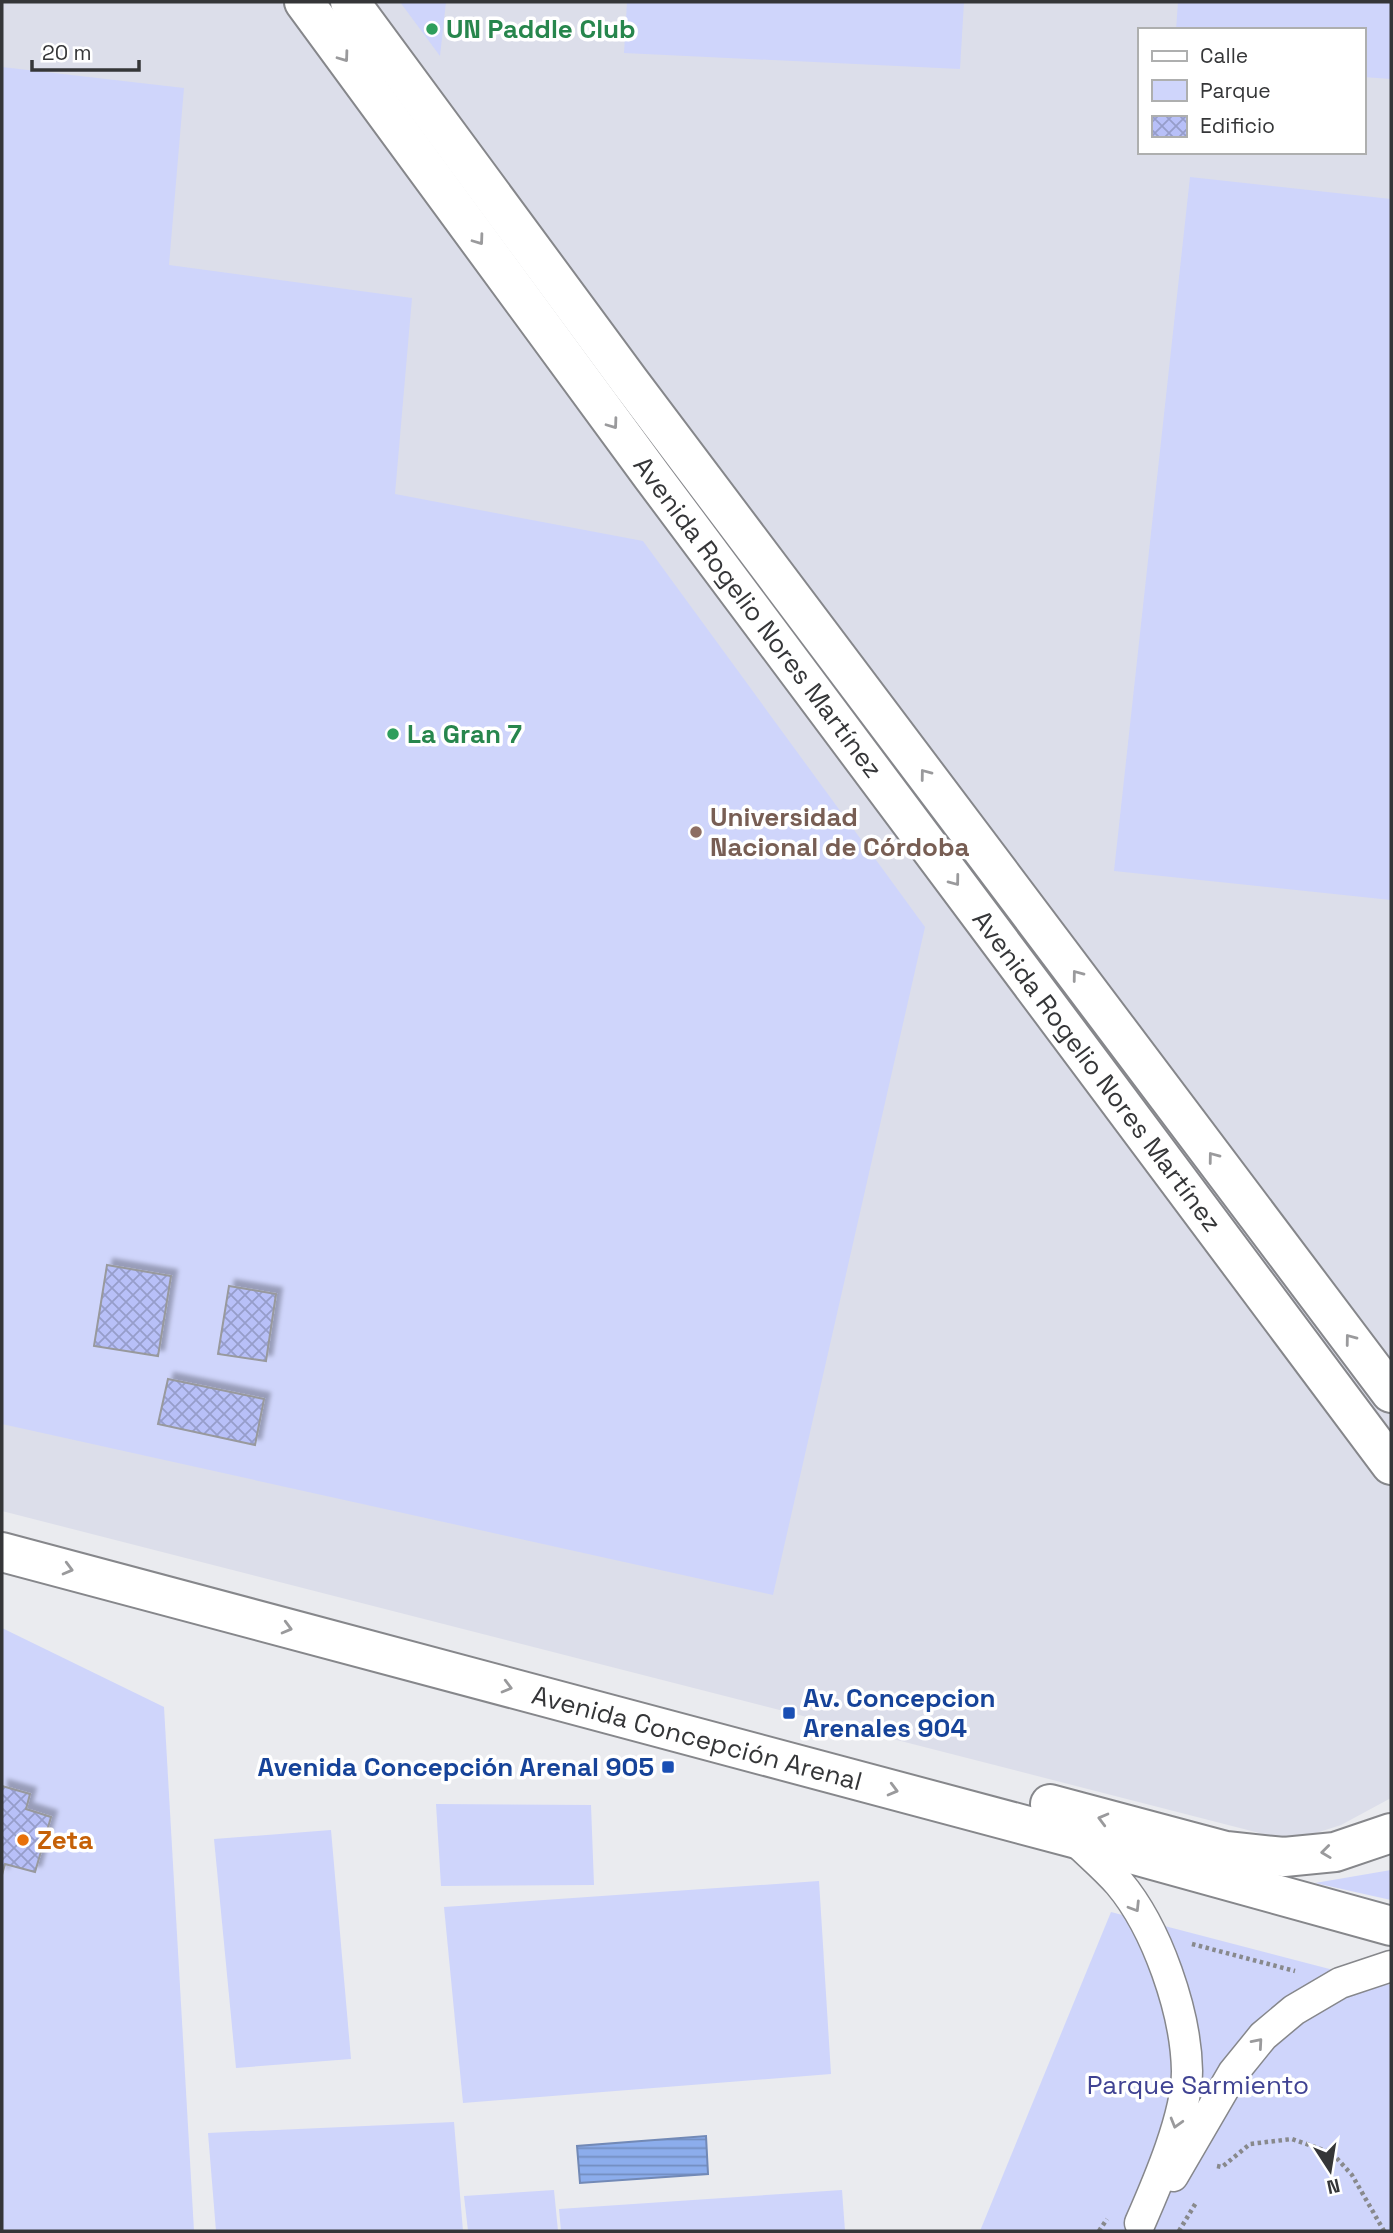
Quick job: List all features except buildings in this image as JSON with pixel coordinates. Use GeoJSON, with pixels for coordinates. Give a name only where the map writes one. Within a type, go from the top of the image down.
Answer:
{"type":"FeatureCollection","features":[{"type":"Feature","properties":{"kind":"main road","name":"Avenida Rogelio Nores Martínez"},"geometry":{"type":"LineString","coordinates":[[304,2],[660,487],[1391,1465]]}},
{"type":"Feature","properties":{"kind":"main road","name":"Avenida Rogelio Nores Martínez"},"geometry":{"type":"LineString","coordinates":[[350,2],[630,382],[1391,1394]]}},
{"type":"Feature","properties":{"kind":"main road","name":"Avenida Concepción Arenal"},"geometry":{"type":"LineString","coordinates":[[2,1526],[1226,1851],[1284,1857],[1335,1852],[1391,1833]]}},
{"type":"Feature","properties":{"kind":"main road","name":"Avenida Concepción Arenal"},"geometry":{"type":"LineString","coordinates":[[2,1552],[1073,1838],[1391,1926]]}},
{"type":"Feature","properties":{"kind":"street"},"geometry":{"type":"LineString","coordinates":[[1073,1838],[1119,1884],[1150,1933],[1164,1966],[1183,2033],[1187,2073],[1180,2110],[1163,2170],[1137,2227]]}},
{"type":"Feature","properties":{"kind":"street"},"geometry":{"type":"LineString","coordinates":[[1137,2227],[1174,2175],[1233,2073],[1263,2036],[1294,2010],[1340,1983],[1391,1966]]}},
{"type":"Feature","properties":{"kind":"path"},"geometry":{"type":"LineString","coordinates":[[1150,1933],[1340,1983]]}},
{"type":"Feature","properties":{"kind":"path"},"geometry":{"type":"LineString","coordinates":[[1211,2177],[1224,2155]]}},
{"type":"Feature","properties":{"kind":"path"},"geometry":{"type":"LineString","coordinates":[[1179,2231],[1198,2199]]}},
{"type":"Feature","properties":{"kind":"shaded area","name":"Universidad Nacional de Córdoba"},"geometry":{"type":"Polygon","coordinates":[[[2,2],[1391,2],[1391,1798],[1341,1825],[1291,1841],[2,1511],[2,2]]]}},
{"type":"Feature","properties":{"kind":"green space","name":"UN Paddle Club"},"geometry":{"type":"Polygon","coordinates":[[[400,2],[446,2],[440,56],[400,2]]]}},
{"type":"Feature","properties":{"kind":"green space"},"geometry":{"type":"Polygon","coordinates":[[[627,2],[964,2],[960,69],[624,53],[627,2]]]}},
{"type":"Feature","properties":{"kind":"green space"},"geometry":{"type":"Polygon","coordinates":[[[1178,2],[1391,2],[1391,79],[1365,77],[1365,28],[1176,28],[1178,2]]]}},
{"type":"Feature","properties":{"kind":"green space","name":"La Gran 7"},"geometry":{"type":"Polygon","coordinates":[[[2,67],[184,88],[169,265],[412,298],[395,494],[643,541],[925,927],[773,1595],[2,1424],[2,67]]]}},
{"type":"Feature","properties":{"kind":"green space"},"geometry":{"type":"Polygon","coordinates":[[[1190,177],[1391,199],[1391,900],[1114,871],[1190,177]]]}},
{"type":"Feature","properties":{"kind":"green space"},"geometry":{"type":"Polygon","coordinates":[[[2,1628],[164,1707],[194,2231],[2,2231],[2,1628]]]}},
{"type":"Feature","properties":{"kind":"green space"},"geometry":{"type":"Polygon","coordinates":[[[436,1804],[591,1805],[594,1885],[441,1886],[436,1804]]]}},
{"type":"Feature","properties":{"kind":"green space"},"geometry":{"type":"Polygon","coordinates":[[[331,1830],[351,2059],[236,2068],[214,1839],[331,1830]]]}},
{"type":"Feature","properties":{"kind":"green space"},"geometry":{"type":"Polygon","coordinates":[[[1391,1870],[1391,1900],[1315,1883],[1391,1870]]]}},
{"type":"Feature","properties":{"kind":"green space"},"geometry":{"type":"Polygon","coordinates":[[[819,1881],[831,2074],[463,2103],[444,1907],[819,1881]]]}},
{"type":"Feature","properties":{"kind":"green space","name":"Parque Sarmiento"},"geometry":{"type":"Polygon","coordinates":[[[1111,1912],[1391,1985],[1391,2231],[980,2231],[1111,1912]]]}},
{"type":"Feature","properties":{"kind":"green space"},"geometry":{"type":"Polygon","coordinates":[[[454,2122],[463,2231],[216,2231],[208,2133],[454,2122]]]}},
{"type":"Feature","properties":{"kind":"green space"},"geometry":{"type":"Polygon","coordinates":[[[554,2190],[558,2231],[468,2231],[464,2196],[554,2190]]]}},
{"type":"Feature","properties":{"kind":"green space"},"geometry":{"type":"Polygon","coordinates":[[[842,2190],[845,2231],[561,2231],[559,2209],[842,2190]]]}},
{"type":"Feature","properties":{"kind":"water"},"geometry":{"type":"Polygon","coordinates":[[[706,2136],[708,2174],[580,2183],[577,2146],[706,2136]]]}},
{"type":"Feature","properties":{"kind":"place","name":"UN Paddle Club"},"geometry":{"type":"Point","coordinates":[432,29]}},
{"type":"Feature","properties":{"kind":"place","name":"La Gran 7"},"geometry":{"type":"Point","coordinates":[393,734]}},
{"type":"Feature","properties":{"kind":"place","name":"Universidad Nacional de Córdoba"},"geometry":{"type":"Point","coordinates":[696,832]}},
{"type":"Feature","properties":{"kind":"place","name":"Av. Concepcion Arenales 904"},"geometry":{"type":"Point","coordinates":[789,1713]}},
{"type":"Feature","properties":{"kind":"place","name":"Avenida Concepción Arenal 905"},"geometry":{"type":"Point","coordinates":[668,1767]}},
{"type":"Feature","properties":{"kind":"place","name":"Zeta"},"geometry":{"type":"Point","coordinates":[23,1840]}}]}
